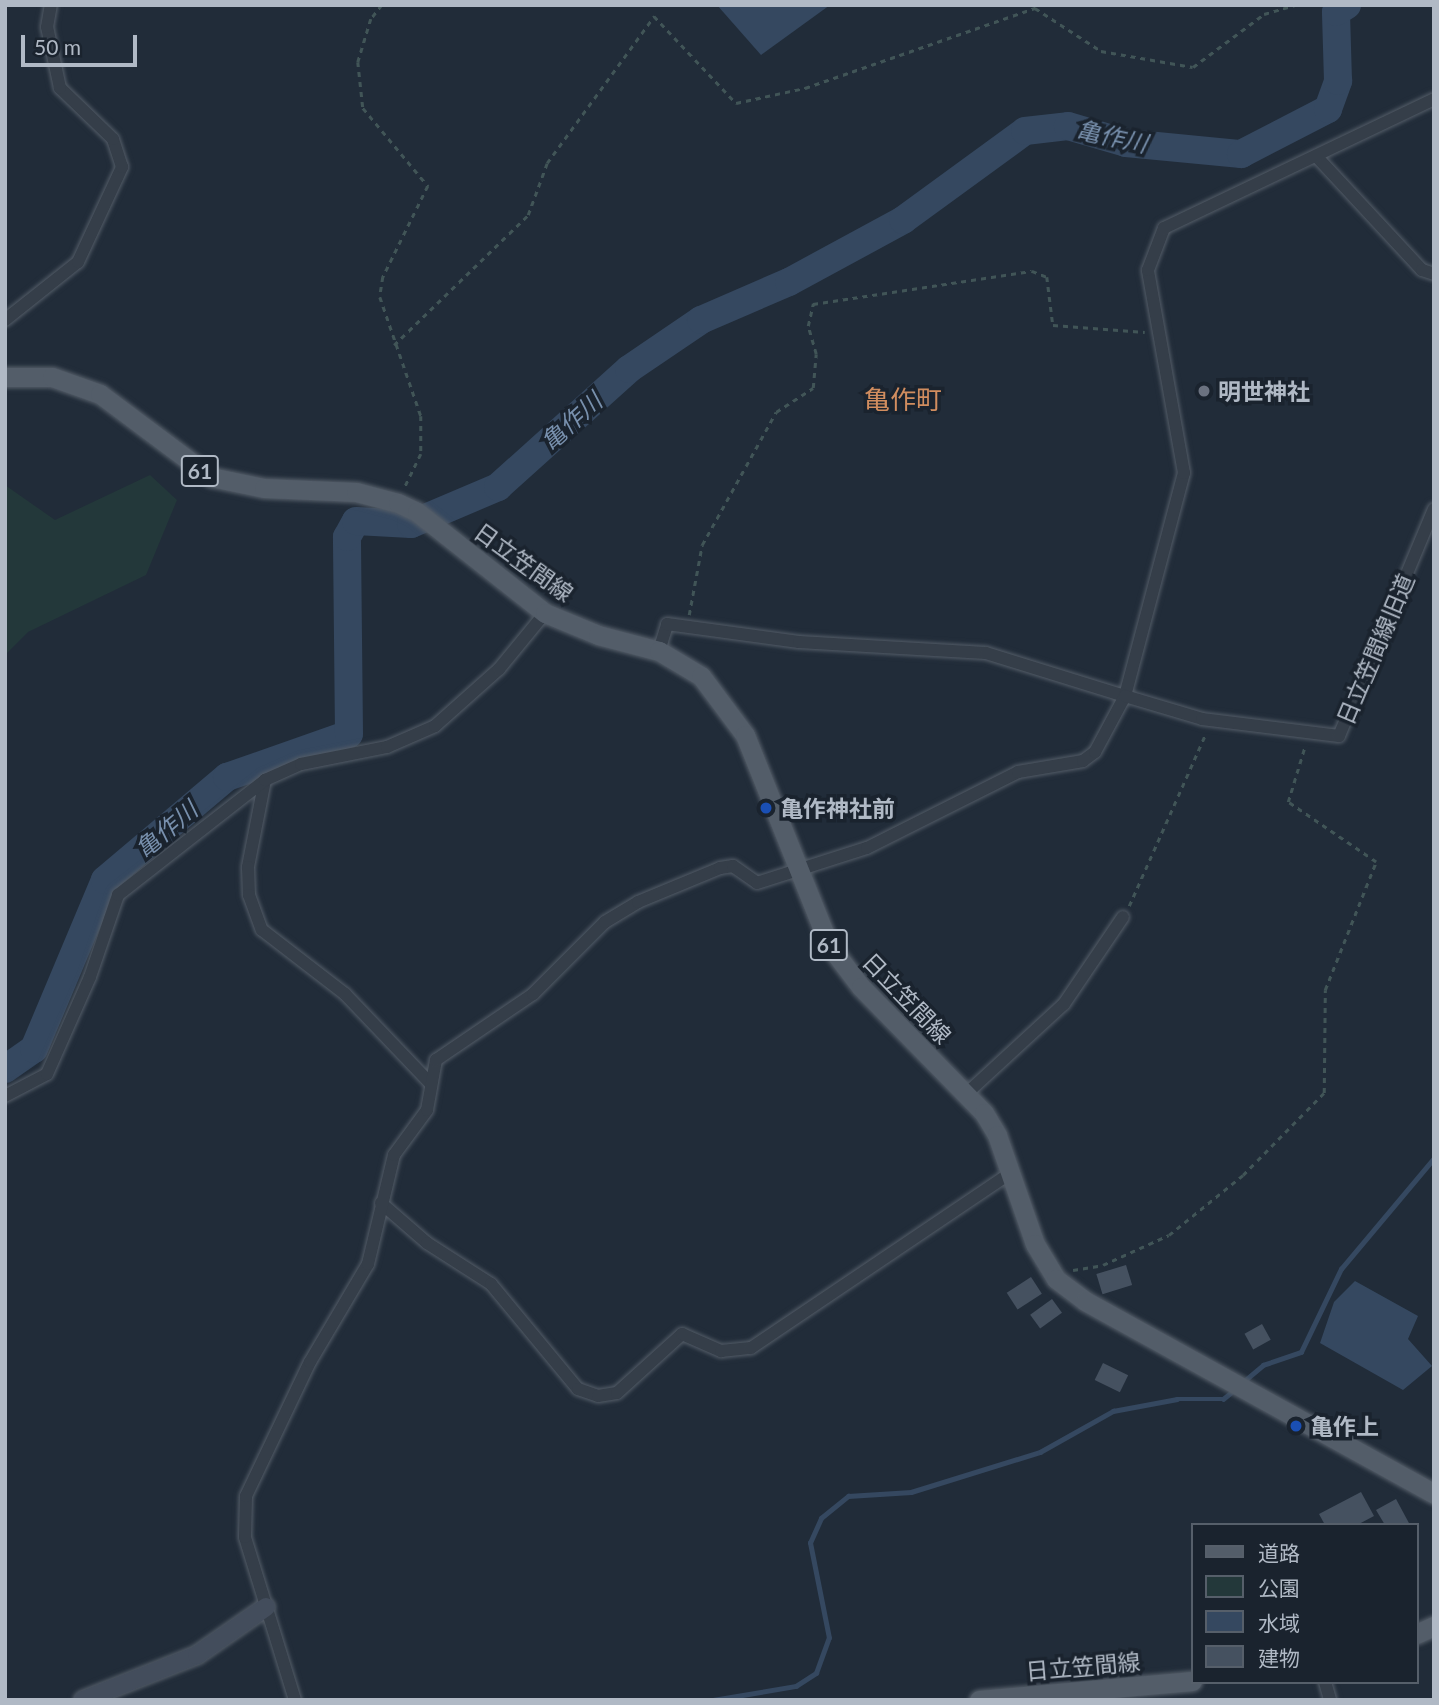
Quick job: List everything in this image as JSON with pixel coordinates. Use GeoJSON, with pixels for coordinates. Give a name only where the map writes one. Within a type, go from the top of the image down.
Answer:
{"type":"FeatureCollection","features":[{"type":"Feature","properties":{"kind":"main road","name":"日立笠間線"},"geometry":{"type":"LineString","coordinates":[[5,377],[52,377],[100,394],[211,477],[264,488],[356,492],[398,503],[422,516],[545,613],[659,651],[701,676],[745,735],[798,867],[842,966],[966,1094],[997,1135],[1045,1265],[1086,1301],[1434,1494]]}},
{"type":"Feature","properties":{"kind":"main road"},"geometry":{"type":"LineString","coordinates":[[1418,1633],[1434,1626]]}},
{"type":"Feature","properties":{"kind":"main road","name":"日立笠間線"},"geometry":{"type":"LineString","coordinates":[[979,1700],[1030,1698],[1190,1681]]}},
{"type":"Feature","properties":{"kind":"street"},"geometry":{"type":"LineString","coordinates":[[5,320],[78,262],[122,167],[113,139],[60,88],[47,27],[51,5]]}},
{"type":"Feature","properties":{"kind":"street"},"geometry":{"type":"LineString","coordinates":[[295,1700],[245,1536],[246,1496],[310,1362],[369,1264],[381,1202],[394,1155],[427,1111],[429,1082],[436,1060],[533,993],[605,922],[638,902],[720,868],[733,866],[757,883],[798,867],[867,848],[1018,772],[1083,761],[1095,752],[1125,696],[1184,473],[1148,270],[1164,228],[1434,99]]}},
{"type":"Feature","properties":{"kind":"street"},"geometry":{"type":"LineString","coordinates":[[1317,157],[1422,270],[1434,274]]}},
{"type":"Feature","properties":{"kind":"street","name":"日立笠間線旧道"},"geometry":{"type":"LineString","coordinates":[[686,626],[799,642],[986,653],[1211,720],[1339,736],[1434,509]]}},
{"type":"Feature","properties":{"kind":"street"},"geometry":{"type":"LineString","coordinates":[[5,1096],[47,1074],[90,977],[118,895],[265,780],[301,764],[387,747],[435,726],[499,669],[545,613]]}},
{"type":"Feature","properties":{"kind":"street"},"geometry":{"type":"LineString","coordinates":[[659,651],[667,624],[686,626]]}},
{"type":"Feature","properties":{"kind":"street"},"geometry":{"type":"LineString","coordinates":[[265,780],[248,867],[249,895],[262,930],[345,994],[429,1082]]}},
{"type":"Feature","properties":{"kind":"street"},"geometry":{"type":"LineString","coordinates":[[966,1094],[1065,1004],[1123,917]]}},
{"type":"Feature","properties":{"kind":"street"},"geometry":{"type":"LineString","coordinates":[[381,1202],[427,1243],[491,1284],[578,1389],[598,1396],[617,1393],[682,1334],[721,1351],[751,1348],[1010,1173]]}},
{"type":"Feature","properties":{"kind":"street"},"geometry":{"type":"LineString","coordinates":[[83,1700],[197,1655],[266,1607]]}},
{"type":"Feature","properties":{"kind":"path"},"geometry":{"type":"LineString","coordinates":[[382,5],[371,19],[358,61],[363,108],[428,186],[383,277],[380,297],[394,345],[421,416],[421,454],[398,503]]}},
{"type":"Feature","properties":{"kind":"path"},"geometry":{"type":"LineString","coordinates":[[394,345],[528,215],[547,163],[654,16],[736,103],[805,88],[1035,8],[1101,51],[1193,67],[1264,14],[1296,5]]}},
{"type":"Feature","properties":{"kind":"path"},"geometry":{"type":"LineString","coordinates":[[686,626],[702,545],[776,412],[813,388],[816,354],[808,326],[813,304],[1032,271],[1047,278],[1053,325],[1159,332]]}},
{"type":"Feature","properties":{"kind":"path"},"geometry":{"type":"LineString","coordinates":[[1123,917],[1147,876],[1211,720]]}},
{"type":"Feature","properties":{"kind":"path"},"geometry":{"type":"LineString","coordinates":[[1045,1265],[1081,1270],[1103,1265],[1169,1236],[1243,1175],[1324,1093],[1325,990],[1377,862],[1288,802],[1308,734]]}},
{"type":"Feature","properties":{"kind":"green space"},"geometry":{"type":"Polygon","coordinates":[[[150,475],[177,500],[146,575],[28,632],[5,655],[5,485],[55,520],[150,475]]]}},
{"type":"Feature","properties":{"kind":"water"},"geometry":{"type":"Polygon","coordinates":[[[717,5],[830,5],[761,55],[717,5]]]}},
{"type":"Feature","properties":{"kind":"water"},"geometry":{"type":"Polygon","coordinates":[[[1355,1281],[1418,1316],[1408,1339],[1432,1366],[1403,1390],[1320,1343],[1334,1302],[1355,1281]]]}},
{"type":"Feature","properties":{"kind":"building"},"geometry":{"type":"Polygon","coordinates":[[[1126,1265],[1132,1285],[1102,1294],[1096,1274],[1126,1265]]]}},
{"type":"Feature","properties":{"kind":"building"},"geometry":{"type":"Polygon","coordinates":[[[1031,1277],[1042,1294],[1018,1310],[1007,1293],[1031,1277]]]}},
{"type":"Feature","properties":{"kind":"building"},"geometry":{"type":"Polygon","coordinates":[[[1052,1299],[1062,1313],[1040,1329],[1030,1315],[1052,1299]]]}},
{"type":"Feature","properties":{"kind":"building"},"geometry":{"type":"Polygon","coordinates":[[[1262,1324],[1271,1340],[1253,1349],[1245,1334],[1262,1324]]]}},
{"type":"Feature","properties":{"kind":"building"},"geometry":{"type":"Polygon","coordinates":[[[1103,1363],[1128,1375],[1120,1392],[1095,1380],[1103,1363]]]}},
{"type":"Feature","properties":{"kind":"building"},"geometry":{"type":"Polygon","coordinates":[[[1361,1492],[1374,1516],[1361,1523],[1324,1523],[1319,1514],[1361,1492]]]}},
{"type":"Feature","properties":{"kind":"building"},"geometry":{"type":"Polygon","coordinates":[[[1396,1499],[1409,1523],[1384,1523],[1376,1510],[1396,1499]]]}},
{"type":"Feature","properties":{"kind":"waterway","name":"亀作川"},"geometry":{"type":"LineString","coordinates":[[5,1069],[34,1049],[105,880],[227,777],[349,734],[347,537],[356,521],[411,524],[498,487],[629,369],[701,320],[789,282],[903,220],[1025,131],[1068,126],[1126,143],[1241,154],[1328,109],[1338,81],[1336,12],[1347,5]]}},
{"type":"Feature","properties":{"kind":"waterway"},"geometry":{"type":"LineString","coordinates":[[1243,1382],[1263,1365],[1301,1352],[1341,1269],[1434,1158]]}},
{"type":"Feature","properties":{"kind":"waterway"},"geometry":{"type":"LineString","coordinates":[[713,1700],[796,1686],[816,1673],[829,1638],[810,1543],[821,1518],[848,1496],[911,1492],[1040,1452],[1113,1411],[1177,1399],[1223,1399],[1234,1390]]}},
{"type":"Feature","properties":{"kind":"place","name":"明世神社"},"geometry":{"type":"Point","coordinates":[1204,391]}},
{"type":"Feature","properties":{"kind":"place","name":"亀作神社前"},"geometry":{"type":"Point","coordinates":[766,808]}},
{"type":"Feature","properties":{"kind":"place","name":"亀作上"},"geometry":{"type":"Point","coordinates":[1296,1426]}},
{"type":"Feature","properties":{"kind":"district","name":"亀作町"},"geometry":{"type":"Point","coordinates":[903,400]}}]}
